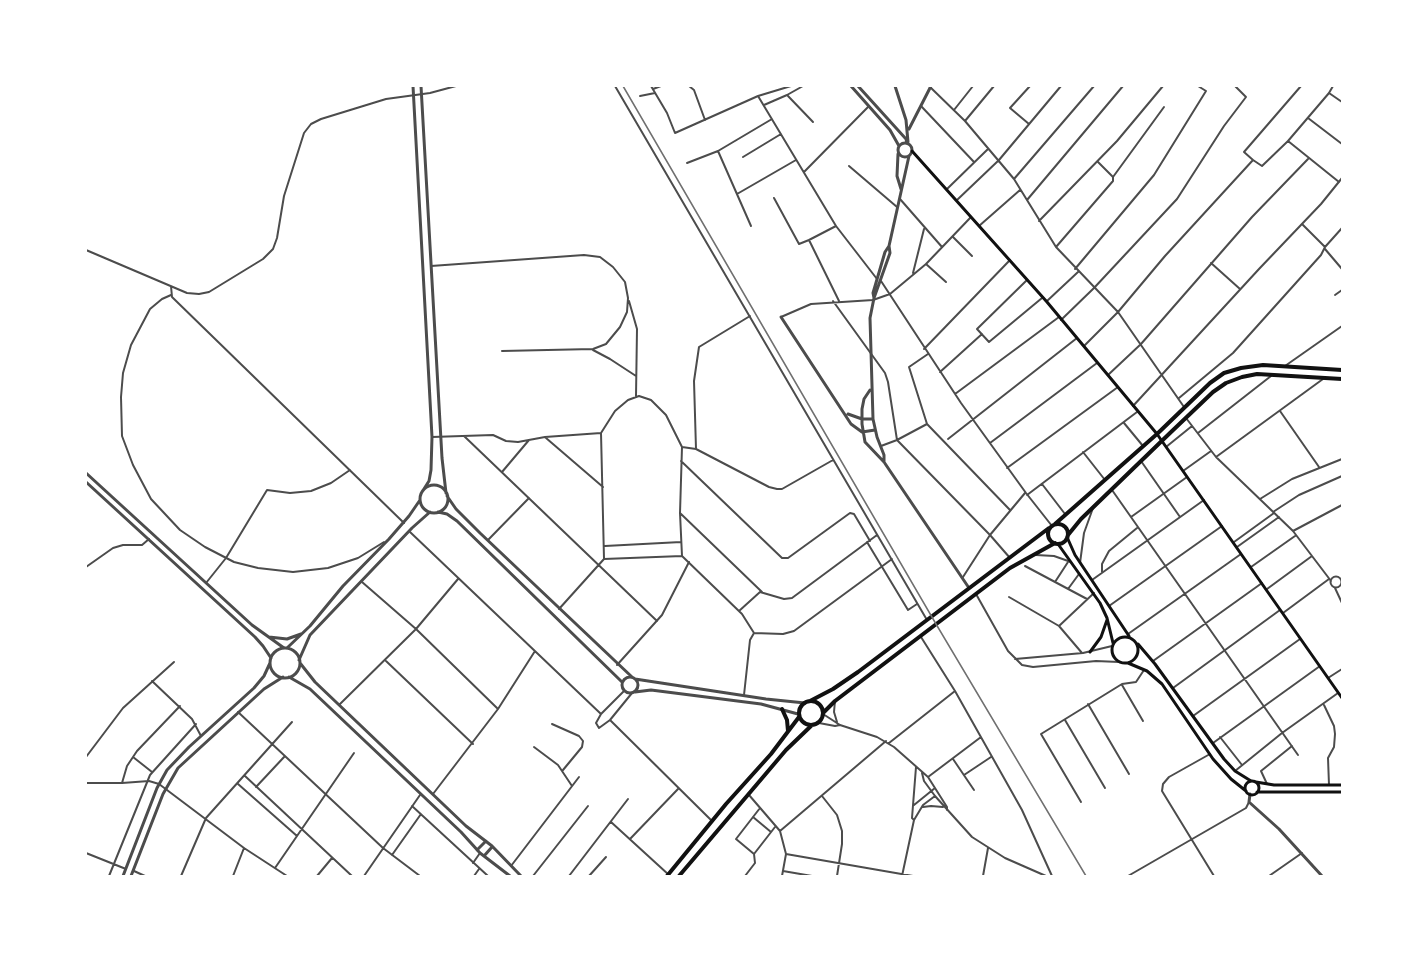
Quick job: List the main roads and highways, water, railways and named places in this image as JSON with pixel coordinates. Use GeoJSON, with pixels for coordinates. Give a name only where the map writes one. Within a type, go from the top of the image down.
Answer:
{"type":"FeatureCollection","features":[{"type":"Feature","properties":{"kind":"main road"},"geometry":{"type":"LineString","coordinates":[[911,154],[947,189],[1047,302],[1157,434],[1342,698]]}},
{"type":"Feature","properties":{"kind":"main road"},"geometry":{"type":"LineString","coordinates":[[668,876],[788,731],[799,716],[801,706],[842,683],[1052,526],[1157,434],[1215,379],[1229,371],[1250,366],[1342,370]]}},
{"type":"Feature","properties":{"kind":"main road"},"geometry":{"type":"LineString","coordinates":[[679,876],[786,750],[811,726],[819,723],[823,713],[835,700],[1010,568],[1056,543],[1063,543],[1095,505],[1226,383],[1250,375],[1342,379]]}},
{"type":"Feature","properties":{"kind":"main road"},"geometry":{"type":"LineString","coordinates":[[1052,526],[1064,526],[1080,563],[1128,635],[1153,661],[1235,771],[1251,781],[1266,784],[1342,785]]}},
{"type":"Feature","properties":{"kind":"main road"},"geometry":{"type":"LineString","coordinates":[[1052,526],[1048,538],[1056,543],[1080,573],[1107,618],[1113,655],[1119,662],[1128,663],[1158,679],[1230,779],[1250,794],[1257,792],[1342,792]]}},
{"type":"Feature","properties":{"kind":"main road"},"geometry":{"type":"LineString","coordinates":[[1090,652],[1101,637],[1107,618]]}},
{"type":"Feature","properties":{"kind":"main road"},"geometry":{"type":"LineString","coordinates":[[1113,645],[1120,637],[1128,635]]}},
{"type":"Feature","properties":{"kind":"main road"},"geometry":{"type":"LineString","coordinates":[[1128,663],[1137,656],[1138,644]]}},
{"type":"Feature","properties":{"kind":"main road"},"geometry":{"type":"LineString","coordinates":[[807,702],[820,705],[823,713]]}},
{"type":"Feature","properties":{"kind":"main road"},"geometry":{"type":"LineString","coordinates":[[782,709],[787,720],[788,731]]}},
{"type":"Feature","properties":{"kind":"main road"},"geometry":{"type":"LineString","coordinates":[[799,716],[803,723],[811,726]]}},
{"type":"Feature","properties":{"kind":"main road"},"geometry":{"type":"LineString","coordinates":[[1246,791],[1246,783],[1251,781]]}},
{"type":"Feature","properties":{"kind":"main road"},"geometry":{"type":"LineString","coordinates":[[1256,782],[1259,787],[1257,792]]}},
{"type":"Feature","properties":{"kind":"railway"},"geometry":{"type":"LineString","coordinates":[[623,86],[936,624],[1086,876]]}}]}
